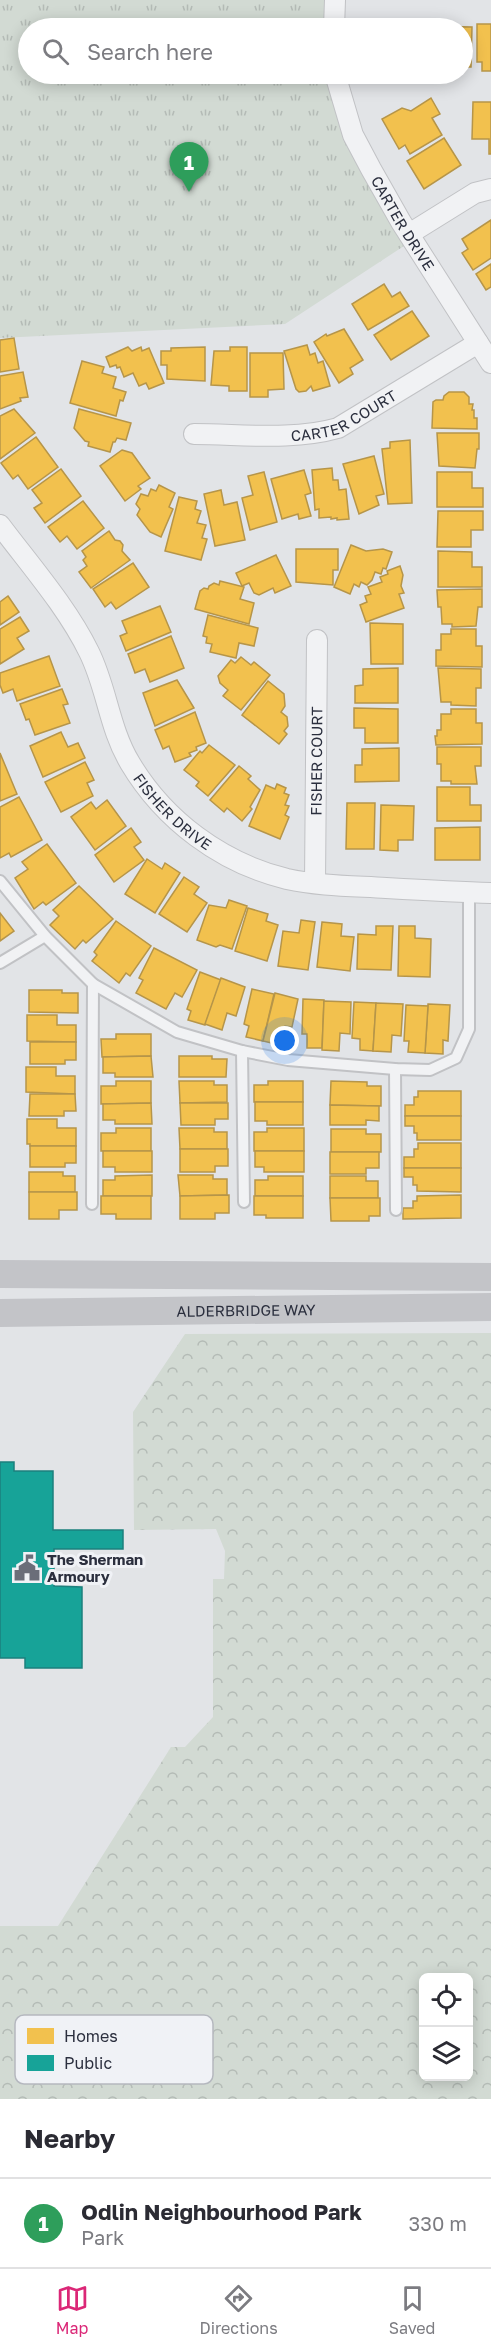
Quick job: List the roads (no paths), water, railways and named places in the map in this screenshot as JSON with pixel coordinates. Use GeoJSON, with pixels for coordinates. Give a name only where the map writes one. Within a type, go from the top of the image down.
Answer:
{"type":"FeatureCollection","features":[{"type":"Feature","properties":{"kind":"main road"},"geometry":{"type":"LineString","coordinates":[[0,1274],[491,1277]]}},
{"type":"Feature","properties":{"kind":"main road","name":"ALDERBRIDGE WAY"},"geometry":{"type":"LineString","coordinates":[[0,1313],[485,1306]]}},
{"type":"Feature","properties":{"kind":"street"},"geometry":{"type":"LineString","coordinates":[[334,18],[335,0]]}},
{"type":"Feature","properties":{"kind":"street","name":"CARTER DRIVE"},"geometry":{"type":"LineString","coordinates":[[338,84],[353,135],[409,234],[491,363]]}},
{"type":"Feature","properties":{"kind":"street"},"geometry":{"type":"LineString","coordinates":[[409,234],[475,193],[491,189]]}},
{"type":"Feature","properties":{"kind":"street","name":"CARTER COURT"},"geometry":{"type":"LineString","coordinates":[[194,434],[300,435],[338,428],[478,343]]}},
{"type":"Feature","properties":{"kind":"street","name":"FISHER DRIVE"},"geometry":{"type":"LineString","coordinates":[[0,525],[73,624],[89,651],[116,735],[129,762],[166,811],[197,837],[235,861],[287,879],[315,883],[491,893]]}},
{"type":"Feature","properties":{"kind":"street","name":"FISHER COURT"},"geometry":{"type":"LineString","coordinates":[[315,883],[317,640]]}},
{"type":"Feature","properties":{"kind":"lane"},"geometry":{"type":"LineString","coordinates":[[0,881],[45,936],[93,984],[177,1032],[242,1051],[288,1060],[395,1070],[430,1070],[456,1058],[469,1029],[469,893]]}},
{"type":"Feature","properties":{"kind":"lane"},"geometry":{"type":"LineString","coordinates":[[0,963],[45,936]]}},
{"type":"Feature","properties":{"kind":"lane"},"geometry":{"type":"LineString","coordinates":[[92,1204],[93,984]]}},
{"type":"Feature","properties":{"kind":"lane"},"geometry":{"type":"LineString","coordinates":[[242,1051],[244,1202]]}},
{"type":"Feature","properties":{"kind":"lane"},"geometry":{"type":"LineString","coordinates":[[395,1070],[396,1210]]}},
{"type":"Feature","properties":{"kind":"place","name":"Odlin Neighbourhood Park"},"geometry":{"type":"Point","coordinates":[189,192]}},
{"type":"Feature","properties":{"kind":"place","name":"The Sherman Armoury"},"geometry":{"type":"Point","coordinates":[27,1568]}}]}
